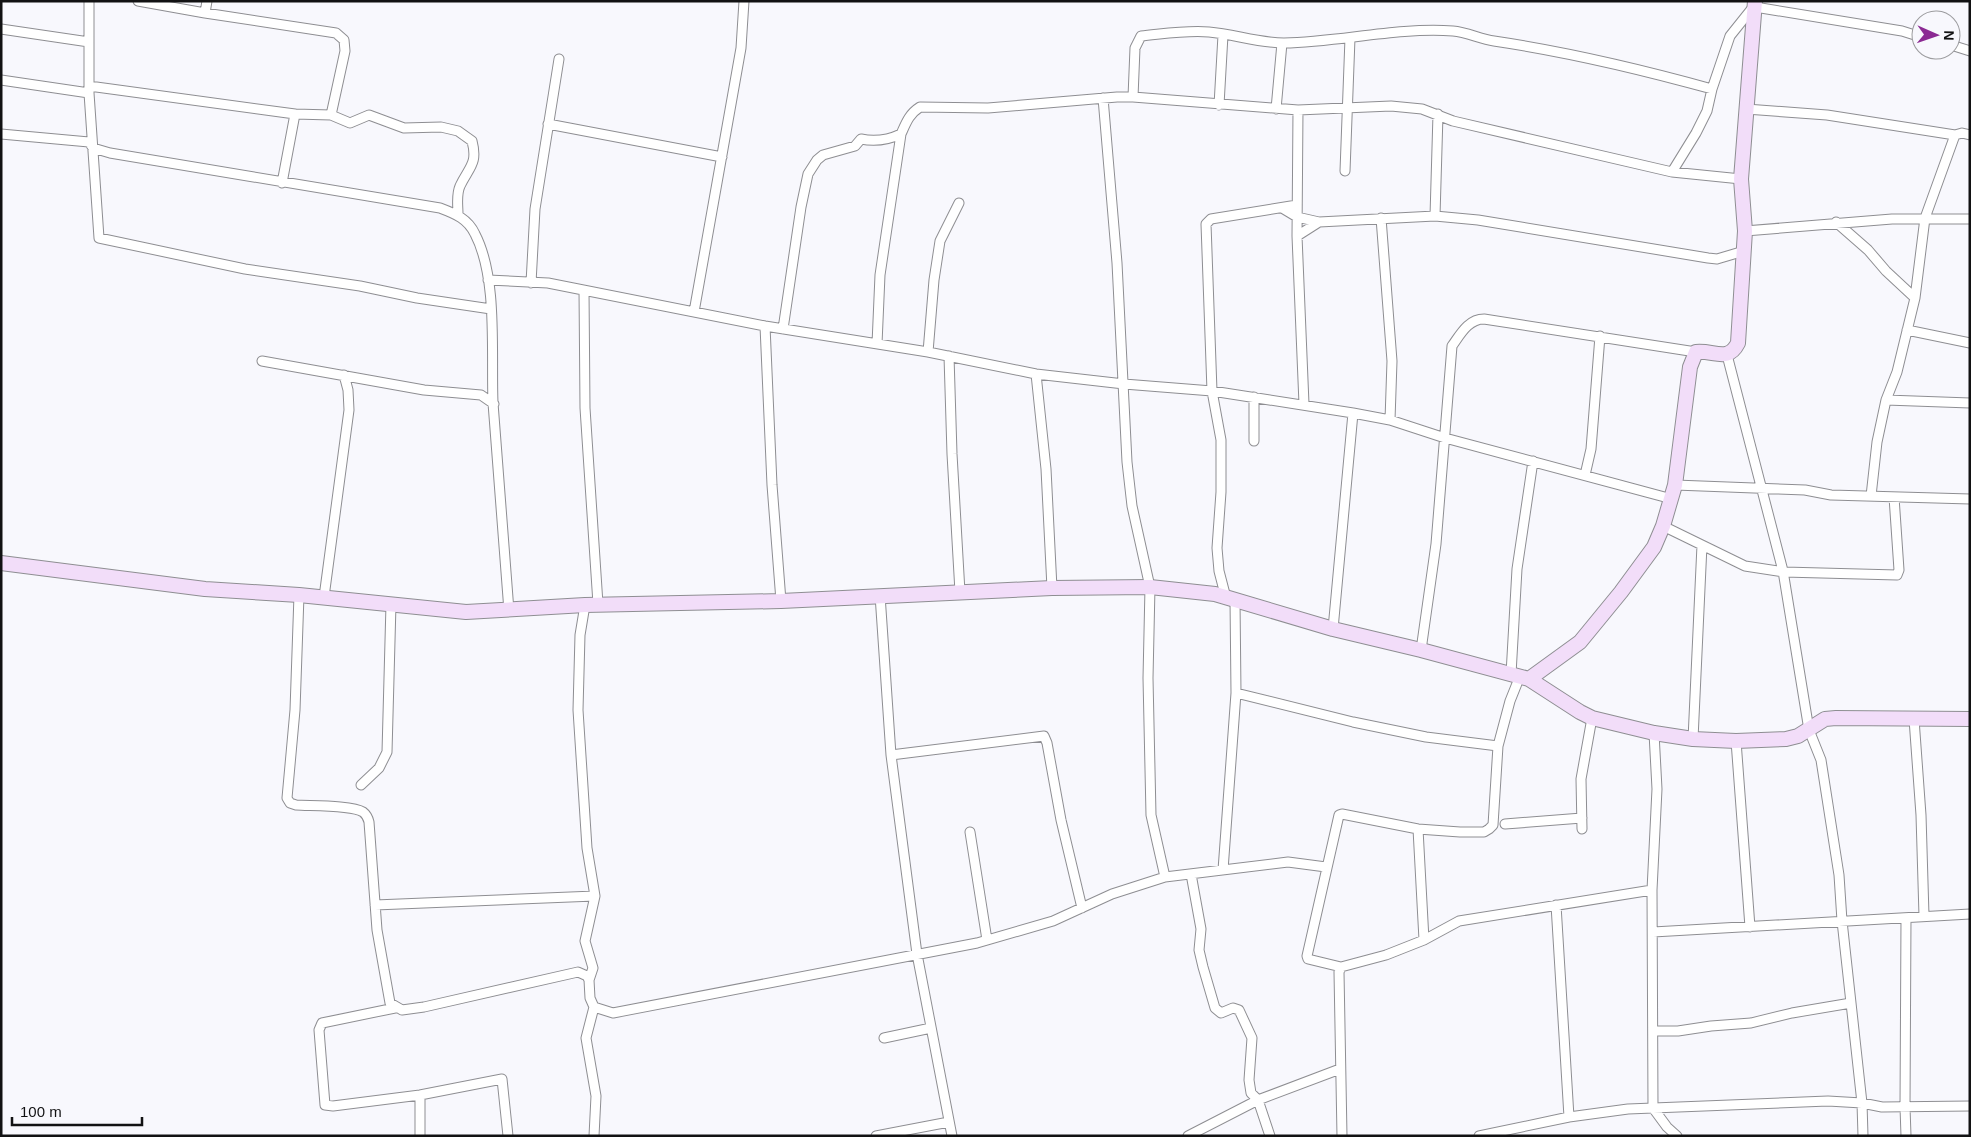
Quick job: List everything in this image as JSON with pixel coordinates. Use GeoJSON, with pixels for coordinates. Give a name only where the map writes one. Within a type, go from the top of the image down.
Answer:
{"type":"FeatureCollection","features":[{"type":"Feature","properties":{"kind":"street"},"geometry":{"type":"LineString","coordinates":[[89,1],[89,90],[99,238],[245,269],[360,286],[417,298],[491,309]]}},
{"type":"Feature","properties":{"kind":"street"},"geometry":{"type":"LineString","coordinates":[[138,1],[205,14],[336,33],[344,40],[345,51],[331,115]]}},
{"type":"Feature","properties":{"kind":"street"},"geometry":{"type":"LineString","coordinates":[[205,14],[207,1]]}},
{"type":"Feature","properties":{"kind":"street"},"geometry":{"type":"LineString","coordinates":[[694,312],[741,48],[744,1]]}},
{"type":"Feature","properties":{"kind":"street"},"geometry":{"type":"LineString","coordinates":[[1755,4],[1911,34]]}},
{"type":"Feature","properties":{"kind":"street"},"geometry":{"type":"LineString","coordinates":[[1672,172],[1707,111],[1712,89],[1730,36],[1755,4]]}},
{"type":"Feature","properties":{"kind":"street"},"geometry":{"type":"LineString","coordinates":[[1421,650],[1436,544],[1452,346],[1467,326],[1476,319],[1600,336],[1696,352],[1704,351],[1727,355],[1734,351],[1738,343],[1744,251],[1745,231],[1741,179],[1755,4]]}},
{"type":"Feature","properties":{"kind":"street"},"geometry":{"type":"LineString","coordinates":[[1,29],[89,42]]}},
{"type":"Feature","properties":{"kind":"street"},"geometry":{"type":"LineString","coordinates":[[1133,97],[1135,48],[1141,36],[1185,32],[1282,43],[1418,31],[1455,32],[1488,40],[1577,55],[1660,74],[1712,89]]}},
{"type":"Feature","properties":{"kind":"street"},"geometry":{"type":"LineString","coordinates":[[1220,105],[1223,35]]}},
{"type":"Feature","properties":{"kind":"street"},"geometry":{"type":"LineString","coordinates":[[1345,170],[1350,38]]}},
{"type":"Feature","properties":{"kind":"street"},"geometry":{"type":"LineString","coordinates":[[1276,109],[1282,43]]}},
{"type":"Feature","properties":{"kind":"street"},"geometry":{"type":"LineString","coordinates":[[531,283],[535,209],[559,59]]}},
{"type":"Feature","properties":{"kind":"street"},"geometry":{"type":"LineString","coordinates":[[1,80],[295,114],[331,115],[350,123],[369,115],[404,128],[441,127],[458,131],[472,141],[476,153],[460,186],[458,214]]}},
{"type":"Feature","properties":{"kind":"street"},"geometry":{"type":"LineString","coordinates":[[877,344],[880,275],[901,134],[908,117],[920,107],[988,108],[1133,97],[1298,110],[1391,106],[1422,109],[1453,121],[1672,172],[1741,179]]}},
{"type":"Feature","properties":{"kind":"street"},"geometry":{"type":"LineString","coordinates":[[1103,98],[1117,264],[1127,462],[1132,506],[1150,587],[1148,678],[1152,814],[1165,877]]}},
{"type":"Feature","properties":{"kind":"street"},"geometry":{"type":"LineString","coordinates":[[1746,109],[1827,115],[1956,135],[1962,133],[1970,135]]}},
{"type":"Feature","properties":{"kind":"street"},"geometry":{"type":"LineString","coordinates":[[1298,110],[1296,206],[1304,404]]}},
{"type":"Feature","properties":{"kind":"street"},"geometry":{"type":"LineString","coordinates":[[282,183],[295,114]]}},
{"type":"Feature","properties":{"kind":"street"},"geometry":{"type":"LineString","coordinates":[[1435,216],[1438,114]]}},
{"type":"Feature","properties":{"kind":"street"},"geometry":{"type":"LineString","coordinates":[[548,124],[722,157]]}},
{"type":"Feature","properties":{"kind":"street"},"geometry":{"type":"LineString","coordinates":[[1,134],[89,142],[93,148],[110,153],[440,208],[458,214],[470,225],[476,235],[486,262],[491,309],[493,390],[509,611]]}},
{"type":"Feature","properties":{"kind":"street"},"geometry":{"type":"LineString","coordinates":[[783,329],[801,207],[808,174],[817,160],[823,155],[855,146],[861,139],[872,142],[901,134]]}},
{"type":"Feature","properties":{"kind":"street"},"geometry":{"type":"LineString","coordinates":[[1871,496],[1876,442],[1886,400],[1897,372],[1915,298],[1925,218],[1956,135]]}},
{"type":"Feature","properties":{"kind":"street"},"geometry":{"type":"LineString","coordinates":[[928,352],[934,280],[940,241],[959,203]]}},
{"type":"Feature","properties":{"kind":"street"},"geometry":{"type":"LineString","coordinates":[[1223,870],[1236,693],[1231,599],[1219,571],[1217,548],[1221,492],[1221,440],[1212,391],[1206,224],[1211,219],[1296,206]]}},
{"type":"Feature","properties":{"kind":"street"},"geometry":{"type":"LineString","coordinates":[[1282,208],[1297,217],[1319,222],[1435,216],[1478,220],[1708,258],[1717,259],[1744,251]]}},
{"type":"Feature","properties":{"kind":"street"},"geometry":{"type":"LineString","coordinates":[[1381,218],[1392,361],[1390,420]]}},
{"type":"Feature","properties":{"kind":"street"},"geometry":{"type":"LineString","coordinates":[[1745,231],[1836,222],[1925,218],[1970,219]]}},
{"type":"Feature","properties":{"kind":"street"},"geometry":{"type":"LineString","coordinates":[[1297,236],[1319,222]]}},
{"type":"Feature","properties":{"kind":"street"},"geometry":{"type":"LineString","coordinates":[[1836,222],[1868,250],[1886,272],[1915,298]]}},
{"type":"Feature","properties":{"kind":"street"},"geometry":{"type":"LineString","coordinates":[[488,280],[548,283],[765,326],[928,352],[1036,374],[1212,391],[1304,404],[1390,420],[1445,438],[1585,475],[1673,492],[1760,488],[1871,496],[1970,499]]}},
{"type":"Feature","properties":{"kind":"street"},"geometry":{"type":"LineString","coordinates":[[584,290],[585,408],[591,605],[580,635],[578,710],[587,848],[595,896],[586,940],[593,968],[588,980]]}},
{"type":"Feature","properties":{"kind":"street"},"geometry":{"type":"LineString","coordinates":[[765,326],[772,485],[781,601]]}},
{"type":"Feature","properties":{"kind":"street"},"geometry":{"type":"LineString","coordinates":[[1907,330],[1970,343]]}},
{"type":"Feature","properties":{"kind":"street"},"geometry":{"type":"LineString","coordinates":[[1585,475],[1591,449],[1600,336]]}},
{"type":"Feature","properties":{"kind":"street"},"geometry":{"type":"LineString","coordinates":[[1520,676],[1580,642],[1621,592],[1654,547],[1663,526],[1673,492],[1690,367],[1696,352]]}},
{"type":"Feature","properties":{"kind":"street"},"geometry":{"type":"LineString","coordinates":[[1727,355],[1783,571],[1809,730],[1821,760],[1839,875],[1842,921],[1862,1103],[1863,1136]]}},
{"type":"Feature","properties":{"kind":"street"},"geometry":{"type":"LineString","coordinates":[[949,356],[952,454],[960,592]]}},
{"type":"Feature","properties":{"kind":"street"},"geometry":{"type":"LineString","coordinates":[[262,361],[424,390],[481,395],[493,390]]}},
{"type":"Feature","properties":{"kind":"street"},"geometry":{"type":"LineString","coordinates":[[1036,374],[1046,469],[1052,588]]}},
{"type":"Feature","properties":{"kind":"street"},"geometry":{"type":"LineString","coordinates":[[324,597],[348,410],[348,390],[344,375]]}},
{"type":"Feature","properties":{"kind":"street"},"geometry":{"type":"LineString","coordinates":[[481,395],[494,404]]}},
{"type":"Feature","properties":{"kind":"street"},"geometry":{"type":"LineString","coordinates":[[1254,397],[1254,441]]}},
{"type":"Feature","properties":{"kind":"street"},"geometry":{"type":"LineString","coordinates":[[1886,400],[1970,403]]}},
{"type":"Feature","properties":{"kind":"street"},"geometry":{"type":"LineString","coordinates":[[1332,629],[1353,413]]}},
{"type":"Feature","properties":{"kind":"street"},"geometry":{"type":"LineString","coordinates":[[1533,461],[1517,569],[1520,676],[1510,701],[1498,746],[1493,825],[1490,830],[1484,832],[1460,832],[1418,829],[1342,814],[1339,815],[1307,956],[1310,960],[1342,967],[1386,955],[1424,940],[1459,921],[1652,890]]}},
{"type":"Feature","properties":{"kind":"street"},"geometry":{"type":"LineString","coordinates":[[1663,526],[1745,566],[1783,571],[1897,575],[1899,570],[1894,497]]}},
{"type":"Feature","properties":{"kind":"street"},"geometry":{"type":"LineString","coordinates":[[1692,739],[1702,545]]}},
{"type":"Feature","properties":{"kind":"street"},"geometry":{"type":"LineString","coordinates":[[1,563],[205,589],[324,597],[466,612],[591,605],[781,601],[1052,588],[1150,587],[1215,594],[1332,629],[1520,676],[1592,718],[1654,733],[1692,739],[1736,742],[1786,739],[1798,736],[1825,719],[1970,719]]}},
{"type":"Feature","properties":{"kind":"street"},"geometry":{"type":"LineString","coordinates":[[300,595],[295,710],[287,798],[296,805],[351,809],[362,811],[367,815],[377,930],[390,1003],[395,1008]]}},
{"type":"Feature","properties":{"kind":"street"},"geometry":{"type":"LineString","coordinates":[[880,596],[891,754],[918,954],[952,1136]]}},
{"type":"Feature","properties":{"kind":"street"},"geometry":{"type":"LineString","coordinates":[[361,785],[379,768],[387,752],[391,604]]}},
{"type":"Feature","properties":{"kind":"street"},"geometry":{"type":"LineString","coordinates":[[1236,693],[1354,722],[1426,737],[1498,746]]}},
{"type":"Feature","properties":{"kind":"street"},"geometry":{"type":"LineString","coordinates":[[1582,829],[1582,779],[1592,718]]}},
{"type":"Feature","properties":{"kind":"street"},"geometry":{"type":"LineString","coordinates":[[1914,719],[1921,815],[1924,916]]}},
{"type":"Feature","properties":{"kind":"street"},"geometry":{"type":"LineString","coordinates":[[1654,733],[1657,789],[1652,890],[1653,1108],[1677,1136]]}},
{"type":"Feature","properties":{"kind":"street"},"geometry":{"type":"LineString","coordinates":[[891,754],[1044,736],[1047,743],[1061,820],[1082,908]]}},
{"type":"Feature","properties":{"kind":"street"},"geometry":{"type":"LineString","coordinates":[[1736,742],[1750,927]]}},
{"type":"Feature","properties":{"kind":"street"},"geometry":{"type":"LineString","coordinates":[[1505,824],[1582,818]]}},
{"type":"Feature","properties":{"kind":"street"},"geometry":{"type":"LineString","coordinates":[[1418,829],[1424,940]]}},
{"type":"Feature","properties":{"kind":"street"},"geometry":{"type":"LineString","coordinates":[[970,832],[987,940]]}},
{"type":"Feature","properties":{"kind":"street"},"geometry":{"type":"LineString","coordinates":[[594,1007],[613,1013],[987,940],[1053,921],[1112,894],[1165,877],[1288,862],[1326,867]]}},
{"type":"Feature","properties":{"kind":"street"},"geometry":{"type":"LineString","coordinates":[[1192,874],[1201,929],[1199,950],[1206,982],[1215,1008],[1221,1013],[1233,1008],[1239,1010],[1251,1034],[1249,1080],[1251,1093],[1258,1100],[1270,1136]]}},
{"type":"Feature","properties":{"kind":"street"},"geometry":{"type":"LineString","coordinates":[[375,905],[595,896]]}},
{"type":"Feature","properties":{"kind":"street"},"geometry":{"type":"LineString","coordinates":[[1556,905],[1569,1118]]}},
{"type":"Feature","properties":{"kind":"street"},"geometry":{"type":"LineString","coordinates":[[1653,932],[1970,914]]}},
{"type":"Feature","properties":{"kind":"street"},"geometry":{"type":"LineString","coordinates":[[1906,918],[1906,1136]]}},
{"type":"Feature","properties":{"kind":"street"},"geometry":{"type":"LineString","coordinates":[[1342,967],[1339,972],[1342,1136]]}},
{"type":"Feature","properties":{"kind":"street"},"geometry":{"type":"LineString","coordinates":[[508,1136],[502,1079],[420,1095],[333,1106],[324,1103],[319,1030],[322,1023],[395,1008],[402,1010],[424,1007],[578,972],[587,976],[590,998],[594,1007],[586,1038],[596,1096],[594,1136]]}},
{"type":"Feature","properties":{"kind":"street"},"geometry":{"type":"LineString","coordinates":[[1653,1031],[1678,1031],[1751,1023],[1851,1002]]}},
{"type":"Feature","properties":{"kind":"street"},"geometry":{"type":"LineString","coordinates":[[884,1038],[931,1028]]}},
{"type":"Feature","properties":{"kind":"street"},"geometry":{"type":"LineString","coordinates":[[1188,1136],[1258,1100],[1340,1069]]}},
{"type":"Feature","properties":{"kind":"street"},"geometry":{"type":"LineString","coordinates":[[420,1095],[420,1136]]}},
{"type":"Feature","properties":{"kind":"street"},"geometry":{"type":"LineString","coordinates":[[1479,1136],[1569,1118],[1628,1109],[1828,1102],[1862,1103],[1882,1107],[1970,1106]]}},
{"type":"Feature","properties":{"kind":"street"},"geometry":{"type":"LineString","coordinates":[[876,1136],[949,1122]]}}]}
